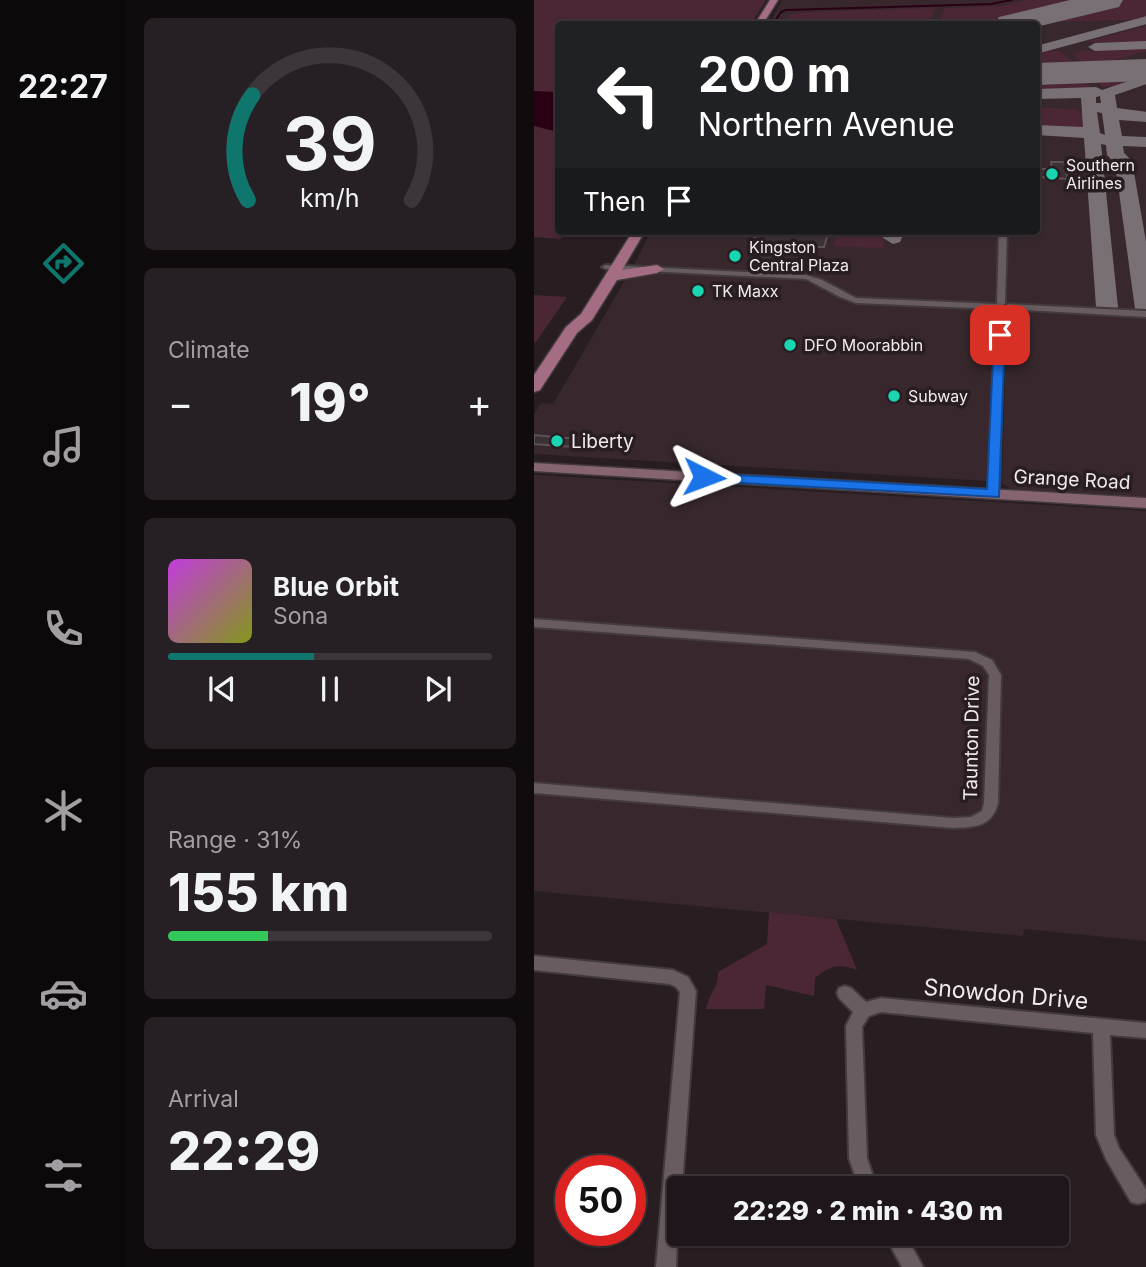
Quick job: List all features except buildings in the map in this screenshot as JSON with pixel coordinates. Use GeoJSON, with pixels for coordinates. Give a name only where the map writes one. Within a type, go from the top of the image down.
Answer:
{"type":"FeatureCollection","features":[{"type":"Feature","properties":{"kind":"main road"},"geometry":{"type":"LineString","coordinates":[[761,21],[774,0]]}},
{"type":"Feature","properties":{"kind":"main road"},"geometry":{"type":"LineString","coordinates":[[613,270],[626,235]]}},
{"type":"Feature","properties":{"kind":"main road"},"geometry":{"type":"LineString","coordinates":[[534,387],[575,325],[587,317],[613,270],[637,235]]}},
{"type":"Feature","properties":{"kind":"main road"},"geometry":{"type":"LineString","coordinates":[[630,248],[634,262],[651,269]]}},
{"type":"Feature","properties":{"kind":"main road"},"geometry":{"type":"LineString","coordinates":[[613,270],[651,269]]}},
{"type":"Feature","properties":{"kind":"main road","name":"Grange Road"},"geometry":{"type":"LineString","coordinates":[[534,467],[1146,503]]}},
{"type":"Feature","properties":{"kind":"street"},"geometry":{"type":"LineString","coordinates":[[994,494],[1003,235]]}},
{"type":"Feature","properties":{"kind":"street"},"geometry":{"type":"LineString","coordinates":[[651,269],[809,278],[823,282],[840,295],[860,300],[1146,314]]}},
{"type":"Feature","properties":{"kind":"street","name":"Taunton Drive"},"geometry":{"type":"LineString","coordinates":[[534,623],[971,655],[988,663],[995,675],[991,803],[988,814],[973,822],[939,822],[534,788]]}},
{"type":"Feature","properties":{"kind":"street"},"geometry":{"type":"LineString","coordinates":[[534,963],[673,977],[680,979],[688,990],[678,1176]]}},
{"type":"Feature","properties":{"kind":"street"},"geometry":{"type":"LineString","coordinates":[[845,992],[862,1010],[854,1026],[859,1163],[864,1176]]}},
{"type":"Feature","properties":{"kind":"street","name":"Snowdon Drive"},"geometry":{"type":"LineString","coordinates":[[862,1010],[882,1005],[1146,1031]]}},
{"type":"Feature","properties":{"kind":"street"},"geometry":{"type":"LineString","coordinates":[[1100,1026],[1105,1135],[1112,1153],[1138,1195]]}},
{"type":"Feature","properties":{"kind":"street"},"geometry":{"type":"LineString","coordinates":[[666,1267],[671,1246]]}},
{"type":"Feature","properties":{"kind":"street"},"geometry":{"type":"LineString","coordinates":[[901,1246],[913,1267]]}},
{"type":"Feature","properties":{"kind":"shaded area"},"geometry":{"type":"Polygon","coordinates":[[[534,0],[766,0],[753,21],[555,21],[555,235],[564,235],[561,239],[534,237],[534,0]]]}},
{"type":"Feature","properties":{"kind":"shaded area"},"geometry":{"type":"Polygon","coordinates":[[[782,0],[1146,0],[1146,310],[1007,303],[1008,273],[996,273],[987,481],[534,454],[534,415],[541,403],[553,404],[649,235],[1040,235],[1040,21],[771,21],[782,0]]]}},
{"type":"Feature","properties":{"kind":"shaded area"},"geometry":{"type":"Polygon","coordinates":[[[1026,0],[1092,0],[1007,21],[940,21],[944,8],[1001,6],[1026,0]]]}},
{"type":"Feature","properties":{"kind":"shaded area"},"geometry":{"type":"Polygon","coordinates":[[[1124,0],[1146,0],[1146,17],[1130,20],[1044,20],[1124,0]]]}},
{"type":"Feature","properties":{"kind":"shaded area"},"geometry":{"type":"Polygon","coordinates":[[[935,8],[931,21],[784,21],[789,15],[806,12],[935,8]]]}},
{"type":"Feature","properties":{"kind":"shaded area"},"geometry":{"type":"Polygon","coordinates":[[[1147,26],[1146,42],[1086,42],[1147,26]]]}},
{"type":"Feature","properties":{"kind":"shaded area"},"geometry":{"type":"Polygon","coordinates":[[[1146,48],[1146,51],[1086,68],[1073,54],[1080,51],[1146,48]]]}},
{"type":"Feature","properties":{"kind":"shaded area"},"geometry":{"type":"Polygon","coordinates":[[[1059,51],[1077,68],[1040,70],[1040,52],[1059,51]]]}},
{"type":"Feature","properties":{"kind":"shaded area"},"geometry":{"type":"Polygon","coordinates":[[[1147,73],[1146,77],[1113,87],[1101,86],[1095,78],[1105,74],[1147,73]]]}},
{"type":"Feature","properties":{"kind":"shaded area"},"geometry":{"type":"Polygon","coordinates":[[[1040,77],[1079,77],[1085,79],[1091,88],[1040,92],[1040,77]]]}},
{"type":"Feature","properties":{"kind":"shaded area"},"geometry":{"type":"Polygon","coordinates":[[[534,91],[555,92],[555,131],[534,126],[534,91]]]}},
{"type":"Feature","properties":{"kind":"shaded area"},"geometry":{"type":"Polygon","coordinates":[[[1040,107],[1083,110],[1073,112],[1084,113],[1085,128],[1040,129],[1040,107]]]}},
{"type":"Feature","properties":{"kind":"shaded area"},"geometry":{"type":"Polygon","coordinates":[[[836,235],[883,235],[884,248],[833,246],[836,235]]]}},
{"type":"Feature","properties":{"kind":"shaded area"},"geometry":{"type":"Polygon","coordinates":[[[534,295],[567,297],[536,342],[534,342],[534,295]]]}},
{"type":"Feature","properties":{"kind":"shaded area"},"geometry":{"type":"Polygon","coordinates":[[[1007,312],[1146,316],[1146,497],[1011,489],[1002,483],[1007,312]]]}},
{"type":"Feature","properties":{"kind":"shaded area"},"geometry":{"type":"Polygon","coordinates":[[[534,475],[1146,511],[1146,941],[1024,929],[1023,936],[534,891],[534,475]]]}},
{"type":"Feature","properties":{"kind":"shaded area"},"geometry":{"type":"Polygon","coordinates":[[[769,912],[836,919],[857,970],[839,966],[825,971],[815,978],[814,996],[766,985],[764,1009],[706,1009],[717,982],[718,972],[767,944],[769,912]]]}},
{"type":"Feature","properties":{"kind":"waterway"},"geometry":{"type":"LineString","coordinates":[[775,21],[781,12],[786,10],[991,4],[1012,0]]}},
{"type":"Feature","properties":{"kind":"taxiway"},"geometry":{"type":"LineString","coordinates":[[1040,49],[1147,20]]}},
{"type":"Feature","properties":{"kind":"taxiway"},"geometry":{"type":"LineString","coordinates":[[1095,47],[1147,45]]}},
{"type":"Feature","properties":{"kind":"taxiway"},"geometry":{"type":"LineString","coordinates":[[1110,111],[1107,93],[1147,79]]}},
{"type":"Feature","properties":{"kind":"taxiway"},"geometry":{"type":"LineString","coordinates":[[1040,94],[1096,92]]}},
{"type":"Feature","properties":{"kind":"taxiway"},"geometry":{"type":"LineString","coordinates":[[1077,93],[1088,95],[1092,136]]}},
{"type":"Feature","properties":{"kind":"taxiway"},"geometry":{"type":"LineString","coordinates":[[1092,107],[1110,111]]}},
{"type":"Feature","properties":{"kind":"taxiway"},"geometry":{"type":"LineString","coordinates":[[1110,111],[1119,115],[1147,117]]}},
{"type":"Feature","properties":{"kind":"taxiway"},"geometry":{"type":"LineString","coordinates":[[1110,111],[1114,140]]}},
{"type":"Feature","properties":{"kind":"taxiway"},"geometry":{"type":"LineString","coordinates":[[1040,130],[1082,132],[1092,136]]}},
{"type":"Feature","properties":{"kind":"taxiway"},"geometry":{"type":"LineString","coordinates":[[1092,136],[1114,140]]}},
{"type":"Feature","properties":{"kind":"taxiway"},"geometry":{"type":"LineString","coordinates":[[1092,136],[1107,307]]}},
{"type":"Feature","properties":{"kind":"taxiway"},"geometry":{"type":"LineString","coordinates":[[1114,140],[1147,142]]}},
{"type":"Feature","properties":{"kind":"taxiway"},"geometry":{"type":"LineString","coordinates":[[1114,140],[1116,155],[1123,161],[1146,309]]}},
{"type":"Feature","properties":{"kind":"runway"},"geometry":{"type":"LineString","coordinates":[[1022,21],[1108,0]]}},
{"type":"Feature","properties":{"kind":"runway"},"geometry":{"type":"LineString","coordinates":[[1040,74],[1147,70]]}},
{"type":"Feature","properties":{"kind":"place","name":"Southern Airlines"},"geometry":{"type":"Point","coordinates":[1052,174]}},
{"type":"Feature","properties":{"kind":"place","name":"Kingston Central Plaza"},"geometry":{"type":"Point","coordinates":[735,256]}},
{"type":"Feature","properties":{"kind":"place","name":"TK Maxx"},"geometry":{"type":"Point","coordinates":[698,291]}},
{"type":"Feature","properties":{"kind":"place","name":"DFO Moorabbin"},"geometry":{"type":"Point","coordinates":[790,345]}},
{"type":"Feature","properties":{"kind":"place","name":"Subway"},"geometry":{"type":"Point","coordinates":[894,396]}},
{"type":"Feature","properties":{"kind":"place","name":"Liberty"},"geometry":{"type":"Point","coordinates":[557,441]}},
{"type":"Feature","properties":{"kind":"route"},"geometry":{"type":"LineString","coordinates":[[704,477],[994,494],[1000,335]]}}]}
